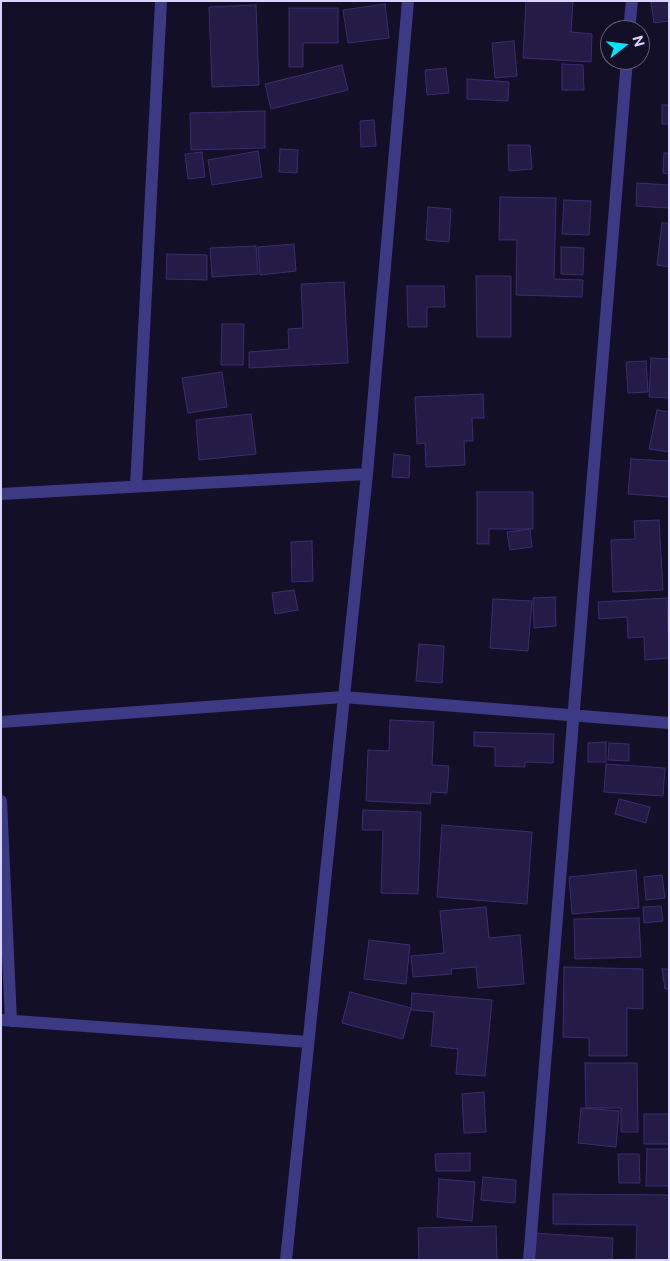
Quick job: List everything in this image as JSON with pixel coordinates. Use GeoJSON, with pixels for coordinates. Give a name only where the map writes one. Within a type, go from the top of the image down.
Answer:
{"type":"FeatureCollection","features":[{"type":"Feature","properties":{"kind":"street"},"geometry":{"type":"LineString","coordinates":[[136,486],[161,1]]}},
{"type":"Feature","properties":{"kind":"street"},"geometry":{"type":"LineString","coordinates":[[286,1260],[367,474],[408,1]]}},
{"type":"Feature","properties":{"kind":"street"},"geometry":{"type":"LineString","coordinates":[[631,20],[632,1]]}},
{"type":"Feature","properties":{"kind":"street"},"geometry":{"type":"LineString","coordinates":[[529,1260],[626,70]]}},
{"type":"Feature","properties":{"kind":"street"},"geometry":{"type":"LineString","coordinates":[[1,494],[367,474]]}},
{"type":"Feature","properties":{"kind":"street"},"geometry":{"type":"LineString","coordinates":[[1,722],[344,697],[669,723]]}},
{"type":"Feature","properties":{"kind":"street"},"geometry":{"type":"LineString","coordinates":[[1,801],[6,1020],[308,1042]]}},
{"type":"Feature","properties":{"kind":"building"},"geometry":{"type":"Polygon","coordinates":[[[526,1],[573,1],[571,32],[592,34],[591,62],[523,58],[526,1]]]}},
{"type":"Feature","properties":{"kind":"building"},"geometry":{"type":"Polygon","coordinates":[[[669,1],[669,21],[654,23],[651,2],[669,1]]]}},
{"type":"Feature","properties":{"kind":"building"},"geometry":{"type":"Polygon","coordinates":[[[385,4],[389,38],[348,43],[343,10],[385,4]]]}},
{"type":"Feature","properties":{"kind":"building"},"geometry":{"type":"Polygon","coordinates":[[[256,5],[259,85],[212,87],[209,7],[256,5]]]}},
{"type":"Feature","properties":{"kind":"building"},"geometry":{"type":"Polygon","coordinates":[[[289,8],[338,8],[338,43],[303,43],[303,67],[289,67],[289,8]]]}},
{"type":"Feature","properties":{"kind":"building"},"geometry":{"type":"Polygon","coordinates":[[[514,41],[517,76],[495,78],[492,43],[514,41]]]}},
{"type":"Feature","properties":{"kind":"building"},"geometry":{"type":"Polygon","coordinates":[[[562,64],[583,65],[584,90],[562,90],[562,64]]]}},
{"type":"Feature","properties":{"kind":"building"},"geometry":{"type":"Polygon","coordinates":[[[342,65],[348,90],[271,109],[265,84],[342,65]]]}},
{"type":"Feature","properties":{"kind":"building"},"geometry":{"type":"Polygon","coordinates":[[[446,68],[449,93],[427,95],[425,70],[446,68]]]}},
{"type":"Feature","properties":{"kind":"building"},"geometry":{"type":"Polygon","coordinates":[[[467,79],[509,82],[508,101],[467,99],[467,79]]]}},
{"type":"Feature","properties":{"kind":"building"},"geometry":{"type":"Polygon","coordinates":[[[662,105],[669,105],[669,124],[662,124],[662,105]]]}},
{"type":"Feature","properties":{"kind":"building"},"geometry":{"type":"Polygon","coordinates":[[[265,111],[265,148],[191,150],[190,113],[265,111]]]}},
{"type":"Feature","properties":{"kind":"building"},"geometry":{"type":"Polygon","coordinates":[[[374,120],[376,146],[361,147],[360,121],[374,120]]]}},
{"type":"Feature","properties":{"kind":"building"},"geometry":{"type":"Polygon","coordinates":[[[508,145],[530,145],[532,169],[509,171],[508,145]]]}},
{"type":"Feature","properties":{"kind":"building"},"geometry":{"type":"Polygon","coordinates":[[[280,149],[298,150],[297,173],[279,172],[280,149]]]}},
{"type":"Feature","properties":{"kind":"building"},"geometry":{"type":"Polygon","coordinates":[[[258,151],[262,177],[212,185],[208,160],[258,151]]]}},
{"type":"Feature","properties":{"kind":"building"},"geometry":{"type":"Polygon","coordinates":[[[202,152],[205,177],[188,179],[185,154],[202,152]]]}},
{"type":"Feature","properties":{"kind":"building"},"geometry":{"type":"Polygon","coordinates":[[[664,153],[669,153],[669,174],[663,173],[664,153]]]}},
{"type":"Feature","properties":{"kind":"building"},"geometry":{"type":"Polygon","coordinates":[[[637,183],[669,185],[669,208],[636,206],[637,183]]]}},
{"type":"Feature","properties":{"kind":"building"},"geometry":{"type":"Polygon","coordinates":[[[500,197],[556,198],[554,279],[583,280],[582,297],[516,295],[517,240],[499,240],[500,197]]]}},
{"type":"Feature","properties":{"kind":"building"},"geometry":{"type":"Polygon","coordinates":[[[564,200],[591,201],[589,235],[562,234],[564,200]]]}},
{"type":"Feature","properties":{"kind":"building"},"geometry":{"type":"Polygon","coordinates":[[[428,207],[451,209],[449,242],[426,240],[428,207]]]}},
{"type":"Feature","properties":{"kind":"building"},"geometry":{"type":"Polygon","coordinates":[[[662,223],[669,223],[669,267],[657,265],[662,223]]]}},
{"type":"Feature","properties":{"kind":"building"},"geometry":{"type":"Polygon","coordinates":[[[294,244],[296,271],[260,275],[258,247],[294,244]]]}},
{"type":"Feature","properties":{"kind":"building"},"geometry":{"type":"Polygon","coordinates":[[[256,246],[258,274],[212,277],[210,248],[256,246]]]}},
{"type":"Feature","properties":{"kind":"building"},"geometry":{"type":"Polygon","coordinates":[[[561,247],[584,248],[583,275],[561,274],[561,247]]]}},
{"type":"Feature","properties":{"kind":"building"},"geometry":{"type":"Polygon","coordinates":[[[167,254],[207,255],[207,280],[166,279],[167,254]]]}},
{"type":"Feature","properties":{"kind":"building"},"geometry":{"type":"Polygon","coordinates":[[[476,276],[511,276],[511,337],[477,337],[476,276]]]}},
{"type":"Feature","properties":{"kind":"building"},"geometry":{"type":"Polygon","coordinates":[[[344,282],[348,363],[249,368],[249,352],[289,349],[288,329],[303,328],[301,284],[344,282]]]}},
{"type":"Feature","properties":{"kind":"building"},"geometry":{"type":"Polygon","coordinates":[[[407,286],[444,286],[445,307],[427,307],[427,327],[408,327],[407,286]]]}},
{"type":"Feature","properties":{"kind":"building"},"geometry":{"type":"Polygon","coordinates":[[[222,324],[244,324],[243,365],[221,365],[222,324]]]}},
{"type":"Feature","properties":{"kind":"building"},"geometry":{"type":"Polygon","coordinates":[[[651,358],[669,359],[669,398],[649,397],[651,358]]]}},
{"type":"Feature","properties":{"kind":"building"},"geometry":{"type":"Polygon","coordinates":[[[646,361],[648,392],[628,393],[626,362],[646,361]]]}},
{"type":"Feature","properties":{"kind":"building"},"geometry":{"type":"Polygon","coordinates":[[[222,372],[227,407],[188,413],[182,378],[222,372]]]}},
{"type":"Feature","properties":{"kind":"building"},"geometry":{"type":"Polygon","coordinates":[[[483,394],[484,418],[472,418],[473,441],[464,441],[465,465],[426,467],[425,443],[417,444],[415,397],[483,394]]]}},
{"type":"Feature","properties":{"kind":"building"},"geometry":{"type":"Polygon","coordinates":[[[657,410],[669,412],[669,452],[649,449],[657,410]]]}},
{"type":"Feature","properties":{"kind":"building"},"geometry":{"type":"Polygon","coordinates":[[[251,414],[256,454],[199,460],[196,420],[251,414]]]}},
{"type":"Feature","properties":{"kind":"building"},"geometry":{"type":"Polygon","coordinates":[[[394,454],[410,456],[409,478],[392,477],[394,454]]]}},
{"type":"Feature","properties":{"kind":"building"},"geometry":{"type":"Polygon","coordinates":[[[631,459],[669,461],[669,497],[628,494],[631,459]]]}},
{"type":"Feature","properties":{"kind":"building"},"geometry":{"type":"Polygon","coordinates":[[[477,492],[533,492],[533,529],[489,529],[489,544],[477,544],[477,492]]]}},
{"type":"Feature","properties":{"kind":"building"},"geometry":{"type":"Polygon","coordinates":[[[659,520],[663,590],[613,592],[611,540],[635,539],[634,521],[659,520]]]}},
{"type":"Feature","properties":{"kind":"building"},"geometry":{"type":"Polygon","coordinates":[[[530,529],[532,547],[510,550],[507,532],[530,529]]]}},
{"type":"Feature","properties":{"kind":"building"},"geometry":{"type":"Polygon","coordinates":[[[312,541],[313,581],[292,582],[291,542],[312,541]]]}},
{"type":"Feature","properties":{"kind":"building"},"geometry":{"type":"Polygon","coordinates":[[[294,590],[298,610],[275,614],[272,593],[294,590]]]}},
{"type":"Feature","properties":{"kind":"building"},"geometry":{"type":"Polygon","coordinates":[[[555,597],[556,626],[534,628],[533,598],[555,597]]]}},
{"type":"Feature","properties":{"kind":"building"},"geometry":{"type":"Polygon","coordinates":[[[667,598],[669,658],[645,660],[644,637],[628,638],[627,617],[599,619],[598,602],[667,598]]]}},
{"type":"Feature","properties":{"kind":"building"},"geometry":{"type":"Polygon","coordinates":[[[493,599],[532,601],[528,651],[490,648],[493,599]]]}},
{"type":"Feature","properties":{"kind":"building"},"geometry":{"type":"Polygon","coordinates":[[[419,644],[444,646],[442,683],[416,681],[419,644]]]}},
{"type":"Feature","properties":{"kind":"building"},"geometry":{"type":"Polygon","coordinates":[[[390,720],[434,722],[432,765],[449,766],[447,793],[431,792],[430,804],[366,801],[368,750],[389,751],[390,720]]]}},
{"type":"Feature","properties":{"kind":"building"},"geometry":{"type":"Polygon","coordinates":[[[474,732],[554,734],[553,763],[525,762],[525,767],[495,766],[495,747],[474,746],[474,732]]]}},
{"type":"Feature","properties":{"kind":"building"},"geometry":{"type":"Polygon","coordinates":[[[606,742],[606,762],[588,762],[588,743],[606,742]]]}},
{"type":"Feature","properties":{"kind":"building"},"geometry":{"type":"Polygon","coordinates":[[[609,743],[629,744],[629,761],[608,760],[609,743]]]}},
{"type":"Feature","properties":{"kind":"building"},"geometry":{"type":"Polygon","coordinates":[[[606,764],[665,768],[663,796],[604,792],[606,764]]]}},
{"type":"Feature","properties":{"kind":"building"},"geometry":{"type":"Polygon","coordinates":[[[619,799],[650,807],[646,823],[615,814],[619,799]]]}},
{"type":"Feature","properties":{"kind":"building"},"geometry":{"type":"Polygon","coordinates":[[[363,810],[421,812],[418,894],[381,893],[383,830],[362,830],[363,810]]]}},
{"type":"Feature","properties":{"kind":"building"},"geometry":{"type":"Polygon","coordinates":[[[442,825],[532,832],[527,904],[437,897],[442,825]]]}},
{"type":"Feature","properties":{"kind":"building"},"geometry":{"type":"Polygon","coordinates":[[[636,870],[639,908],[572,914],[569,877],[636,870]]]}},
{"type":"Feature","properties":{"kind":"building"},"geometry":{"type":"Polygon","coordinates":[[[662,875],[665,898],[646,900],[644,877],[662,875]]]}},
{"type":"Feature","properties":{"kind":"building"},"geometry":{"type":"Polygon","coordinates":[[[661,906],[663,921],[644,923],[643,907],[661,906]]]}},
{"type":"Feature","properties":{"kind":"building"},"geometry":{"type":"Polygon","coordinates":[[[486,907],[489,938],[520,935],[524,984],[478,988],[476,967],[451,969],[452,974],[413,977],[411,956],[444,953],[440,911],[486,907]]]}},
{"type":"Feature","properties":{"kind":"building"},"geometry":{"type":"Polygon","coordinates":[[[639,918],[641,957],[575,959],[574,919],[639,918]]]}},
{"type":"Feature","properties":{"kind":"building"},"geometry":{"type":"Polygon","coordinates":[[[369,940],[410,945],[406,984],[364,979],[369,940]]]}},
{"type":"Feature","properties":{"kind":"building"},"geometry":{"type":"Polygon","coordinates":[[[564,967],[643,969],[643,1009],[627,1008],[627,1056],[589,1056],[589,1038],[563,1037],[564,967]]]}},
{"type":"Feature","properties":{"kind":"building"},"geometry":{"type":"Polygon","coordinates":[[[662,969],[669,969],[669,989],[665,989],[662,969]]]}},
{"type":"Feature","properties":{"kind":"building"},"geometry":{"type":"Polygon","coordinates":[[[350,992],[411,1008],[403,1039],[342,1023],[350,992]]]}},
{"type":"Feature","properties":{"kind":"building"},"geometry":{"type":"Polygon","coordinates":[[[412,993],[492,1000],[485,1076],[456,1074],[458,1049],[431,1046],[434,1012],[411,1010],[412,993]]]}},
{"type":"Feature","properties":{"kind":"building"},"geometry":{"type":"Polygon","coordinates":[[[585,1063],[637,1063],[638,1132],[621,1132],[621,1108],[586,1108],[585,1063]]]}},
{"type":"Feature","properties":{"kind":"building"},"geometry":{"type":"Polygon","coordinates":[[[484,1092],[486,1132],[464,1133],[462,1094],[484,1092]]]}},
{"type":"Feature","properties":{"kind":"building"},"geometry":{"type":"Polygon","coordinates":[[[581,1108],[619,1111],[616,1147],[578,1143],[581,1108]]]}},
{"type":"Feature","properties":{"kind":"building"},"geometry":{"type":"Polygon","coordinates":[[[644,1114],[669,1114],[669,1144],[644,1144],[644,1114]]]}},
{"type":"Feature","properties":{"kind":"building"},"geometry":{"type":"Polygon","coordinates":[[[647,1149],[669,1149],[669,1186],[646,1186],[647,1149]]]}},
{"type":"Feature","properties":{"kind":"building"},"geometry":{"type":"Polygon","coordinates":[[[470,1153],[470,1171],[436,1171],[435,1154],[470,1153]]]}},
{"type":"Feature","properties":{"kind":"building"},"geometry":{"type":"Polygon","coordinates":[[[618,1154],[639,1154],[640,1183],[619,1183],[618,1154]]]}},
{"type":"Feature","properties":{"kind":"building"},"geometry":{"type":"Polygon","coordinates":[[[483,1177],[516,1180],[515,1203],[481,1200],[483,1177]]]}},
{"type":"Feature","properties":{"kind":"building"},"geometry":{"type":"Polygon","coordinates":[[[439,1179],[475,1182],[472,1221],[437,1217],[439,1179]]]}},
{"type":"Feature","properties":{"kind":"building"},"geometry":{"type":"Polygon","coordinates":[[[553,1194],[669,1195],[669,1260],[636,1260],[637,1225],[553,1224],[553,1194]]]}},
{"type":"Feature","properties":{"kind":"building"},"geometry":{"type":"Polygon","coordinates":[[[496,1226],[497,1260],[419,1260],[418,1228],[496,1226]]]}},
{"type":"Feature","properties":{"kind":"building"},"geometry":{"type":"Polygon","coordinates":[[[532,1233],[613,1238],[612,1260],[530,1260],[532,1233]]]}}]}
